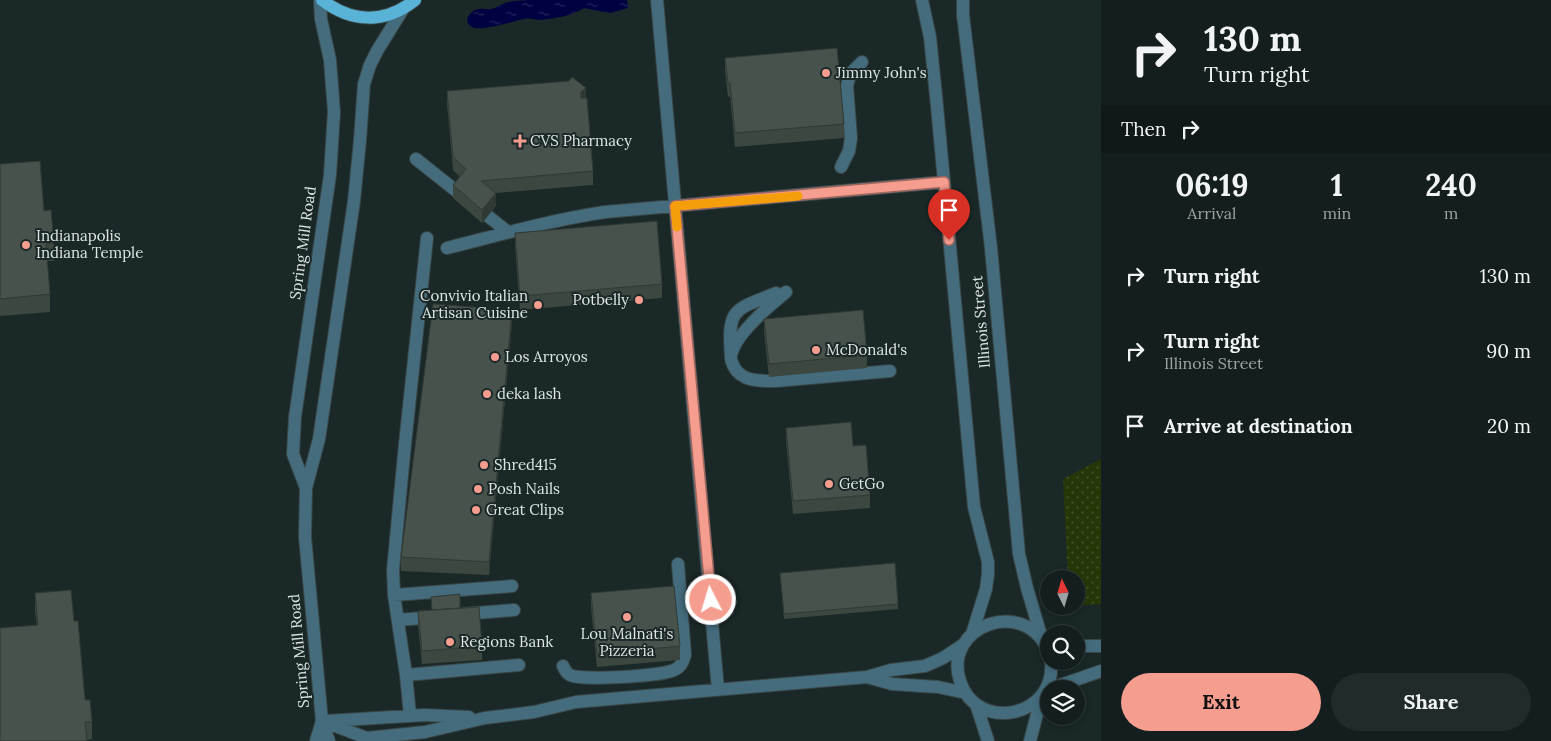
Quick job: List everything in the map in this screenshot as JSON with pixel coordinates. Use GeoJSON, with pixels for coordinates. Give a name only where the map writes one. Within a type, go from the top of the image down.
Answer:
{"type":"FeatureCollection","features":[{"type":"Feature","properties":{"kind":"main road"},"geometry":{"type":"LineString","coordinates":[[321,0],[334,9],[351,16],[368,18],[386,16],[403,9],[415,0]]}},
{"type":"Feature","properties":{"kind":"street","name":"Spring Mill Road"},"geometry":{"type":"LineString","coordinates":[[306,488],[293,454],[295,417],[330,175],[334,112],[331,66],[321,19],[321,0]]}},
{"type":"Feature","properties":{"kind":"street"},"geometry":{"type":"LineString","coordinates":[[657,0],[718,690]]}},
{"type":"Feature","properties":{"kind":"street","name":"Illinois Street"},"geometry":{"type":"LineString","coordinates":[[922,0],[930,38],[974,507],[988,562],[986,589],[960,656],[958,668],[960,681],[966,692]]}},
{"type":"Feature","properties":{"kind":"street","name":"Illinois Street"},"geometry":{"type":"LineString","coordinates":[[963,0],[963,21],[990,248],[1019,554],[1027,588],[1040,628]]}},
{"type":"Feature","properties":{"kind":"street","name":"Spring Mill Road"},"geometry":{"type":"LineString","coordinates":[[329,741],[322,721],[305,537],[306,488],[319,439],[353,210],[364,84],[377,51],[403,9]]}},
{"type":"Feature","properties":{"kind":"street"},"geometry":{"type":"LineString","coordinates":[[842,167],[849,151],[851,138],[847,86],[850,74],[862,62]]}},
{"type":"Feature","properties":{"kind":"street"},"geometry":{"type":"LineString","coordinates":[[416,159],[508,232]]}},
{"type":"Feature","properties":{"kind":"street"},"geometry":{"type":"LineString","coordinates":[[447,248],[581,216],[944,182]]}},
{"type":"Feature","properties":{"kind":"street"},"geometry":{"type":"LineString","coordinates":[[410,715],[394,595],[393,570],[427,238]]}},
{"type":"Feature","properties":{"kind":"street"},"geometry":{"type":"LineString","coordinates":[[731,356],[741,336],[763,310],[781,293],[741,308],[731,319],[729,332],[731,356],[732,362],[736,371],[745,378],[760,381],[890,370]]}},
{"type":"Feature","properties":{"kind":"street"},"geometry":{"type":"LineString","coordinates":[[563,666],[565,671],[571,676],[595,679],[669,672],[681,665],[686,656],[678,564]]}},
{"type":"Feature","properties":{"kind":"street"},"geometry":{"type":"LineString","coordinates":[[394,595],[512,586]]}},
{"type":"Feature","properties":{"kind":"street"},"geometry":{"type":"LineString","coordinates":[[398,620],[514,610]]}},
{"type":"Feature","properties":{"kind":"street"},"geometry":{"type":"LineString","coordinates":[[322,721],[367,738],[425,732],[485,718],[534,712],[576,702],[867,677],[891,670],[925,666],[943,658],[983,626],[995,622],[1008,621],[1021,624],[1033,630],[1040,639]]}},
{"type":"Feature","properties":{"kind":"street"},"geometry":{"type":"LineString","coordinates":[[1085,646],[1101,646]]}},
{"type":"Feature","properties":{"kind":"street"},"geometry":{"type":"LineString","coordinates":[[406,675],[519,665]]}},
{"type":"Feature","properties":{"kind":"street"},"geometry":{"type":"LineString","coordinates":[[1076,680],[1101,671]]}},
{"type":"Feature","properties":{"kind":"street"},"geometry":{"type":"LineString","coordinates":[[867,677],[892,684],[938,686],[966,692],[976,704],[988,711],[1003,714],[1018,712],[1031,705],[1040,697]]}},
{"type":"Feature","properties":{"kind":"street"},"geometry":{"type":"LineString","coordinates":[[976,704],[988,741]]}},
{"type":"Feature","properties":{"kind":"street"},"geometry":{"type":"LineString","coordinates":[[1030,741],[1040,710]]}},
{"type":"Feature","properties":{"kind":"street"},"geometry":{"type":"LineString","coordinates":[[322,721],[424,714],[485,718]]}},
{"type":"Feature","properties":{"kind":"street","name":"Spring Mill Road"},"geometry":{"type":"LineString","coordinates":[[316,741],[322,721]]}},
{"type":"Feature","properties":{"kind":"green space"},"geometry":{"type":"Polygon","coordinates":[[[1101,459],[1101,604],[1085,605],[1085,570],[1068,570],[1063,479],[1101,459]]]}},
{"type":"Feature","properties":{"kind":"water"},"geometry":{"type":"Polygon","coordinates":[[[627,0],[628,8],[610,13],[584,8],[556,18],[539,20],[526,18],[482,28],[472,27],[467,22],[468,16],[476,10],[491,9],[514,1],[627,0]]]}},
{"type":"Feature","properties":{"kind":"building"},"geometry":{"type":"Polygon","coordinates":[[[837,48],[844,124],[735,133],[730,83],[728,83],[725,58],[837,48]]]}},
{"type":"Feature","properties":{"kind":"building","name":"CVS Pharmacy"},"geometry":{"type":"Polygon","coordinates":[[[572,77],[586,88],[581,92],[581,98],[587,98],[593,171],[481,181],[496,193],[482,210],[453,185],[466,169],[453,157],[447,91],[569,81],[572,77]]]}},
{"type":"Feature","properties":{"kind":"building","name":"Indianapolis Indiana Temple"},"geometry":{"type":"Polygon","coordinates":[[[40,161],[44,211],[51,210],[54,243],[46,244],[50,294],[0,299],[0,164],[40,161]]]}},
{"type":"Feature","properties":{"kind":"building"},"geometry":{"type":"Polygon","coordinates":[[[657,221],[662,284],[520,296],[515,233],[657,221]]]}},
{"type":"Feature","properties":{"kind":"building"},"geometry":{"type":"Polygon","coordinates":[[[433,304],[512,310],[489,562],[401,557],[433,304]]]}},
{"type":"Feature","properties":{"kind":"building","name":"McDonald's"},"geometry":{"type":"Polygon","coordinates":[[[863,310],[867,355],[769,364],[764,319],[863,310]]]}},
{"type":"Feature","properties":{"kind":"building","name":"GetGo"},"geometry":{"type":"Polygon","coordinates":[[[851,422],[853,446],[866,445],[870,495],[793,501],[786,428],[851,422]]]}},
{"type":"Feature","properties":{"kind":"building"},"geometry":{"type":"Polygon","coordinates":[[[895,563],[898,604],[784,614],[780,573],[895,563]]]}},
{"type":"Feature","properties":{"kind":"building"},"geometry":{"type":"Polygon","coordinates":[[[674,586],[680,646],[597,654],[591,593],[674,586]]]}},
{"type":"Feature","properties":{"kind":"building"},"geometry":{"type":"Polygon","coordinates":[[[71,590],[74,621],[78,621],[85,700],[90,700],[92,722],[85,722],[87,741],[0,741],[0,628],[38,625],[35,593],[71,590]]]}},
{"type":"Feature","properties":{"kind":"building"},"geometry":{"type":"Polygon","coordinates":[[[460,594],[460,608],[432,610],[431,597],[460,594]]]}},
{"type":"Feature","properties":{"kind":"building","name":"Regions Bank"},"geometry":{"type":"Polygon","coordinates":[[[479,607],[482,646],[422,651],[418,611],[479,607]]]}},
{"type":"Feature","properties":{"kind":"slow traffic"},"geometry":{"type":"LineString","coordinates":[[677,227],[675,206],[798,196]]}},
{"type":"Feature","properties":{"kind":"place","name":"Jimmy John's"},"geometry":{"type":"Point","coordinates":[826,73]}},
{"type":"Feature","properties":{"kind":"place","name":"CVS Pharmacy"},"geometry":{"type":"Point","coordinates":[520,141]}},
{"type":"Feature","properties":{"kind":"place","name":"Indianapolis Indiana Temple"},"geometry":{"type":"Point","coordinates":[26,245]}},
{"type":"Feature","properties":{"kind":"place","name":"Potbelly"},"geometry":{"type":"Point","coordinates":[639,300]}},
{"type":"Feature","properties":{"kind":"place","name":"Convivio Italian Artisan Cuisine"},"geometry":{"type":"Point","coordinates":[538,305]}},
{"type":"Feature","properties":{"kind":"place","name":"McDonald's"},"geometry":{"type":"Point","coordinates":[816,350]}},
{"type":"Feature","properties":{"kind":"place","name":"Los Arroyos"},"geometry":{"type":"Point","coordinates":[495,357]}},
{"type":"Feature","properties":{"kind":"place","name":"deka lash"},"geometry":{"type":"Point","coordinates":[487,394]}},
{"type":"Feature","properties":{"kind":"place","name":"Shred415"},"geometry":{"type":"Point","coordinates":[484,465]}},
{"type":"Feature","properties":{"kind":"place","name":"GetGo"},"geometry":{"type":"Point","coordinates":[829,484]}},
{"type":"Feature","properties":{"kind":"place","name":"Posh Nails"},"geometry":{"type":"Point","coordinates":[478,489]}},
{"type":"Feature","properties":{"kind":"place","name":"Great Clips"},"geometry":{"type":"Point","coordinates":[476,510]}},
{"type":"Feature","properties":{"kind":"place","name":"Lou Malnati's Pizzeria"},"geometry":{"type":"Point","coordinates":[627,617]}},
{"type":"Feature","properties":{"kind":"place","name":"Regions Bank"},"geometry":{"type":"Point","coordinates":[450,642]}},
{"type":"Feature","properties":{"kind":"route"},"geometry":{"type":"LineString","coordinates":[[711,600],[675,206],[944,182],[949,240]]}}]}
